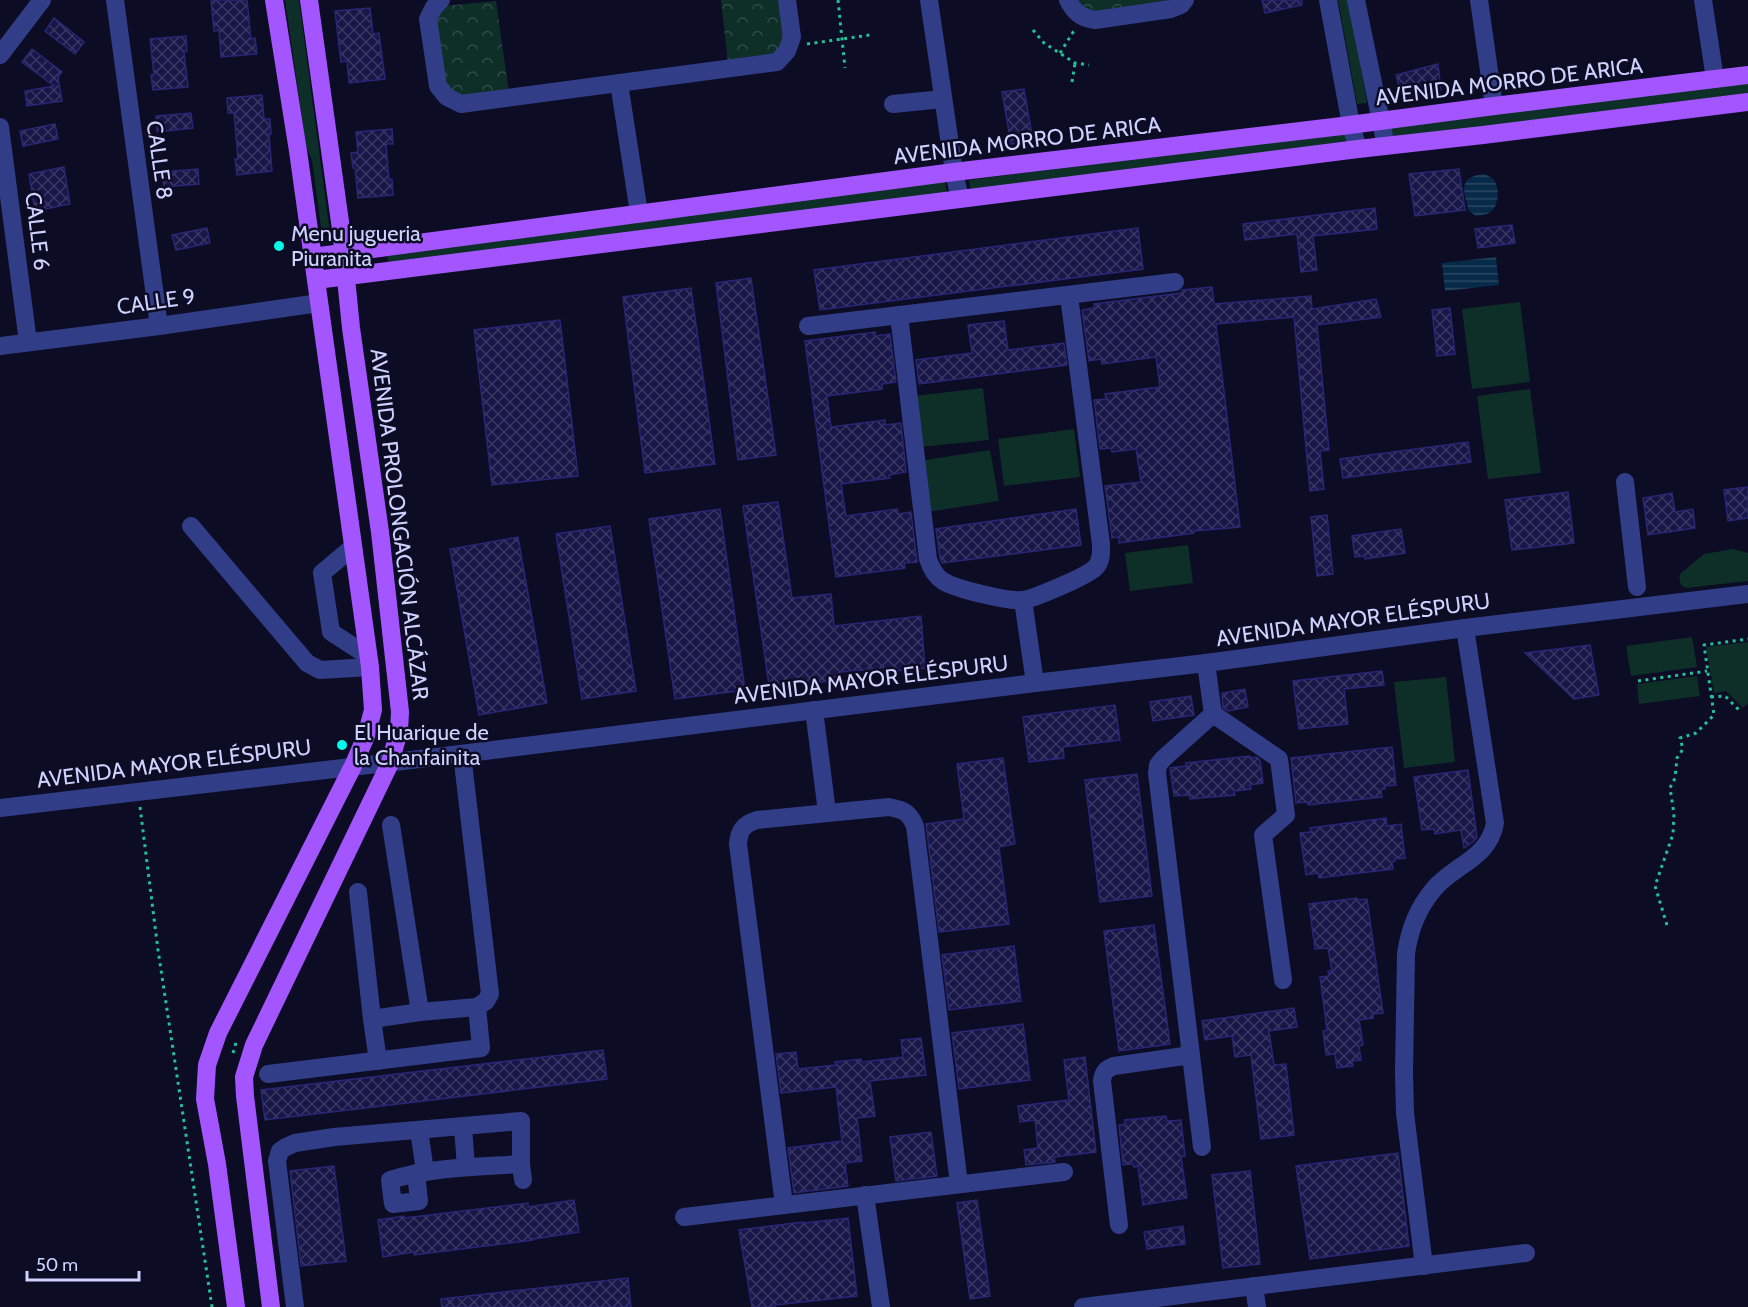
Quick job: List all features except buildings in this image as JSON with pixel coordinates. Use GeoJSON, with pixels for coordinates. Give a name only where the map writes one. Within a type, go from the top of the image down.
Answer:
{"type":"FeatureCollection","features":[{"type":"Feature","properties":{"kind":"main road"},"geometry":{"type":"LineString","coordinates":[[236,1307],[217,1164],[205,1099],[207,1065],[218,1033],[353,766],[366,736],[373,710],[353,541],[298,151],[274,0]]}},
{"type":"Feature","properties":{"kind":"main road","name":"AVENIDA PROLONGACIÓN ALCÁZAR"},"geometry":{"type":"LineString","coordinates":[[271,1307],[247,1118],[244,1077],[254,1045],[390,763],[399,731],[400,712],[380,532],[309,0]]}},
{"type":"Feature","properties":{"kind":"main road","name":"AVENIDA MORRO DE ARICA"},"geometry":{"type":"LineString","coordinates":[[312,257],[954,172],[1748,75]]}},
{"type":"Feature","properties":{"kind":"main road"},"geometry":{"type":"LineString","coordinates":[[316,280],[1748,102]]}},
{"type":"Feature","properties":{"kind":"main road"},"geometry":{"type":"LineString","coordinates":[[353,541],[380,532]]}},
{"type":"Feature","properties":{"kind":"street"},"geometry":{"type":"LineString","coordinates":[[0,56],[42,0]]}},
{"type":"Feature","properties":{"kind":"street","name":"CALLE 8"},"geometry":{"type":"LineString","coordinates":[[115,0],[159,326]]}},
{"type":"Feature","properties":{"kind":"street"},"geometry":{"type":"LineString","coordinates":[[441,0],[434,7],[428,19],[438,86],[447,97],[460,104],[777,62],[787,51],[792,37],[787,0]]}},
{"type":"Feature","properties":{"kind":"street"},"geometry":{"type":"LineString","coordinates":[[929,0],[960,199]]}},
{"type":"Feature","properties":{"kind":"street"},"geometry":{"type":"LineString","coordinates":[[1068,0],[1078,14],[1095,20],[1171,9],[1181,5],[1185,0]]}},
{"type":"Feature","properties":{"kind":"street"},"geometry":{"type":"LineString","coordinates":[[1328,0],[1351,125],[1358,149]]}},
{"type":"Feature","properties":{"kind":"street"},"geometry":{"type":"LineString","coordinates":[[1356,0],[1386,146]]}},
{"type":"Feature","properties":{"kind":"street"},"geometry":{"type":"LineString","coordinates":[[1479,0],[1494,106]]}},
{"type":"Feature","properties":{"kind":"street"},"geometry":{"type":"LineString","coordinates":[[1704,0],[1715,79]]}},
{"type":"Feature","properties":{"kind":"street"},"geometry":{"type":"LineString","coordinates":[[619,83],[639,213]]}},
{"type":"Feature","properties":{"kind":"street"},"geometry":{"type":"LineString","coordinates":[[893,104],[943,99]]}},
{"type":"Feature","properties":{"kind":"street","name":"CALLE 6"},"geometry":{"type":"LineString","coordinates":[[0,127],[28,342]]}},
{"type":"Feature","properties":{"kind":"street"},"geometry":{"type":"LineString","coordinates":[[808,326],[1175,282]]}},
{"type":"Feature","properties":{"kind":"street"},"geometry":{"type":"LineString","coordinates":[[899,315],[928,559],[931,568],[936,576],[951,585],[1007,600],[1023,600],[1087,573],[1096,567],[1101,558],[1069,296]]}},
{"type":"Feature","properties":{"kind":"street","name":"CALLE 9"},"geometry":{"type":"LineString","coordinates":[[0,346],[319,303]]}},
{"type":"Feature","properties":{"kind":"street"},"geometry":{"type":"LineString","coordinates":[[1625,482],[1636,587]]}},
{"type":"Feature","properties":{"kind":"street"},"geometry":{"type":"LineString","coordinates":[[191,526],[307,663],[320,670],[369,661]]}},
{"type":"Feature","properties":{"kind":"street"},"geometry":{"type":"LineString","coordinates":[[353,541],[322,573],[331,632],[369,661]]}},
{"type":"Feature","properties":{"kind":"street","name":"AVENIDA MAYOR ELÉSPURU"},"geometry":{"type":"LineString","coordinates":[[0,808],[390,763],[1748,594]]}},
{"type":"Feature","properties":{"kind":"street"},"geometry":{"type":"LineString","coordinates":[[1023,600],[1035,683]]}},
{"type":"Feature","properties":{"kind":"street"},"geometry":{"type":"LineString","coordinates":[[1424,1266],[1405,1113],[1407,940],[1433,890],[1489,843],[1495,823],[1465,628]]}},
{"type":"Feature","properties":{"kind":"street"},"geometry":{"type":"LineString","coordinates":[[1206,663],[1214,714],[1279,759],[1286,815],[1263,835],[1283,980]]}},
{"type":"Feature","properties":{"kind":"street"},"geometry":{"type":"LineString","coordinates":[[814,710],[827,812]]}},
{"type":"Feature","properties":{"kind":"street"},"geometry":{"type":"LineString","coordinates":[[1202,1147],[1157,773],[1158,765],[1163,759],[1214,714]]}},
{"type":"Feature","properties":{"kind":"street"},"geometry":{"type":"LineString","coordinates":[[372,1019],[477,1007],[486,1001],[489,994],[462,754]]}},
{"type":"Feature","properties":{"kind":"street"},"geometry":{"type":"LineString","coordinates":[[784,1205],[738,844],[739,833],[747,823],[757,820],[889,807],[902,809],[911,817],[915,826],[959,1184]]}},
{"type":"Feature","properties":{"kind":"street"},"geometry":{"type":"LineString","coordinates":[[391,825],[420,1012]]}},
{"type":"Feature","properties":{"kind":"street"},"geometry":{"type":"LineString","coordinates":[[358,892],[378,1061]]}},
{"type":"Feature","properties":{"kind":"street"},"geometry":{"type":"LineString","coordinates":[[268,1074],[481,1048],[477,1007]]}},
{"type":"Feature","properties":{"kind":"street"},"geometry":{"type":"LineString","coordinates":[[1119,1225],[1103,1074],[1114,1066],[1191,1055]]}},
{"type":"Feature","properties":{"kind":"street"},"geometry":{"type":"LineString","coordinates":[[295,1307],[276,1161],[280,1151],[286,1146],[334,1137],[520,1121],[522,1172],[466,1167],[421,1172],[419,1130]]}},
{"type":"Feature","properties":{"kind":"street"},"geometry":{"type":"LineString","coordinates":[[463,1127],[466,1167]]}},
{"type":"Feature","properties":{"kind":"street"},"geometry":{"type":"LineString","coordinates":[[684,1216],[1064,1172]]}},
{"type":"Feature","properties":{"kind":"street"},"geometry":{"type":"LineString","coordinates":[[865,1195],[881,1307]]}},
{"type":"Feature","properties":{"kind":"street"},"geometry":{"type":"LineString","coordinates":[[1083,1307],[1526,1253]]}},
{"type":"Feature","properties":{"kind":"street"},"geometry":{"type":"LineString","coordinates":[[1254,1286],[1257,1307]]}},
{"type":"Feature","properties":{"kind":"path"},"geometry":{"type":"LineString","coordinates":[[838,0],[845,68]]}},
{"type":"Feature","properties":{"kind":"path"},"geometry":{"type":"LineString","coordinates":[[1060,53],[1083,17]]}},
{"type":"Feature","properties":{"kind":"path"},"geometry":{"type":"LineString","coordinates":[[1033,30],[1044,43],[1075,63],[1089,65]]}},
{"type":"Feature","properties":{"kind":"path"},"geometry":{"type":"LineString","coordinates":[[806,44],[870,35]]}},
{"type":"Feature","properties":{"kind":"path"},"geometry":{"type":"LineString","coordinates":[[1072,82],[1075,63]]}},
{"type":"Feature","properties":{"kind":"path"},"geometry":{"type":"LineString","coordinates":[[1666,925],[1655,886],[1672,834],[1674,814],[1670,788],[1675,778],[1677,758],[1683,749],[1680,738],[1696,733],[1714,715],[1704,645],[1748,639]]}},
{"type":"Feature","properties":{"kind":"path"},"geometry":{"type":"LineString","coordinates":[[1638,681],[1707,670]]}},
{"type":"Feature","properties":{"kind":"path"},"geometry":{"type":"LineString","coordinates":[[1711,697],[1725,696],[1740,711]]}},
{"type":"Feature","properties":{"kind":"path"},"geometry":{"type":"LineString","coordinates":[[138,791],[160,962],[212,1307]]}},
{"type":"Feature","properties":{"kind":"green space"},"geometry":{"type":"Polygon","coordinates":[[[285,0],[299,0],[330,233],[322,235],[312,160],[306,146],[285,0]]]}},
{"type":"Feature","properties":{"kind":"green space"},"geometry":{"type":"Polygon","coordinates":[[[721,0],[785,0],[788,28],[776,58],[728,64],[721,0]]]}},
{"type":"Feature","properties":{"kind":"green space"},"geometry":{"type":"Polygon","coordinates":[[[1077,0],[1172,0],[1095,11],[1086,9],[1077,0]]]}},
{"type":"Feature","properties":{"kind":"green space"},"geometry":{"type":"Polygon","coordinates":[[[1338,0],[1349,0],[1367,103],[1357,104],[1338,0]]]}},
{"type":"Feature","properties":{"kind":"green space"},"geometry":{"type":"Polygon","coordinates":[[[496,1],[509,93],[460,97],[443,85],[436,14],[443,6],[496,1]]]}},
{"type":"Feature","properties":{"kind":"green space"},"geometry":{"type":"Polygon","coordinates":[[[1748,82],[1748,93],[1393,138],[1391,125],[1748,82]]]}},
{"type":"Feature","properties":{"kind":"green space"},"geometry":{"type":"Polygon","coordinates":[[[1345,132],[1348,146],[971,192],[969,180],[1345,132]]]}},
{"type":"Feature","properties":{"kind":"green space"},"geometry":{"type":"Polygon","coordinates":[[[945,182],[947,194],[388,264],[387,252],[945,182]]]}},
{"type":"Feature","properties":{"kind":"green space"},"geometry":{"type":"Polygon","coordinates":[[[1520,302],[1530,382],[1472,389],[1462,309],[1520,302]]]}},
{"type":"Feature","properties":{"kind":"green space"},"geometry":{"type":"Polygon","coordinates":[[[983,388],[989,440],[920,447],[914,396],[983,388]]]}},
{"type":"Feature","properties":{"kind":"green space"},"geometry":{"type":"Polygon","coordinates":[[[1530,389],[1541,473],[1488,479],[1477,396],[1530,389]]]}},
{"type":"Feature","properties":{"kind":"green space"},"geometry":{"type":"Polygon","coordinates":[[[1074,429],[1080,477],[1004,486],[998,439],[1074,429]]]}},
{"type":"Feature","properties":{"kind":"green space"},"geometry":{"type":"Polygon","coordinates":[[[990,450],[999,501],[927,512],[919,461],[990,450]]]}},
{"type":"Feature","properties":{"kind":"green space"},"geometry":{"type":"Polygon","coordinates":[[[1188,545],[1193,583],[1130,591],[1125,553],[1188,545]]]}},
{"type":"Feature","properties":{"kind":"green space"},"geometry":{"type":"Polygon","coordinates":[[[1733,549],[1748,553],[1748,581],[1686,588],[1681,584],[1680,574],[1704,554],[1733,549]]]}},
{"type":"Feature","properties":{"kind":"green space"},"geometry":{"type":"Polygon","coordinates":[[[1692,637],[1697,667],[1631,676],[1626,646],[1692,637]]]}},
{"type":"Feature","properties":{"kind":"green space"},"geometry":{"type":"Polygon","coordinates":[[[1748,642],[1748,703],[1743,708],[1726,691],[1714,693],[1706,647],[1748,642]]]}},
{"type":"Feature","properties":{"kind":"green space"},"geometry":{"type":"Polygon","coordinates":[[[1697,676],[1700,696],[1639,704],[1637,684],[1697,676]]]}},
{"type":"Feature","properties":{"kind":"green space"},"geometry":{"type":"Polygon","coordinates":[[[1446,677],[1455,762],[1404,768],[1394,682],[1446,677]]]}},
{"type":"Feature","properties":{"kind":"water"},"geometry":{"type":"Polygon","coordinates":[[[1484,174],[1496,183],[1498,198],[1491,212],[1476,216],[1469,211],[1464,186],[1470,178],[1484,174]]]}},
{"type":"Feature","properties":{"kind":"water"},"geometry":{"type":"Polygon","coordinates":[[[1496,257],[1499,285],[1445,291],[1442,263],[1496,257]]]}},
{"type":"Feature","properties":{"kind":"place","name":"Menu jugueria Piuranita"},"geometry":{"type":"Point","coordinates":[279,246]}},
{"type":"Feature","properties":{"kind":"place","name":"El Huarique de la Chanfainita"},"geometry":{"type":"Point","coordinates":[342,745]}}]}
